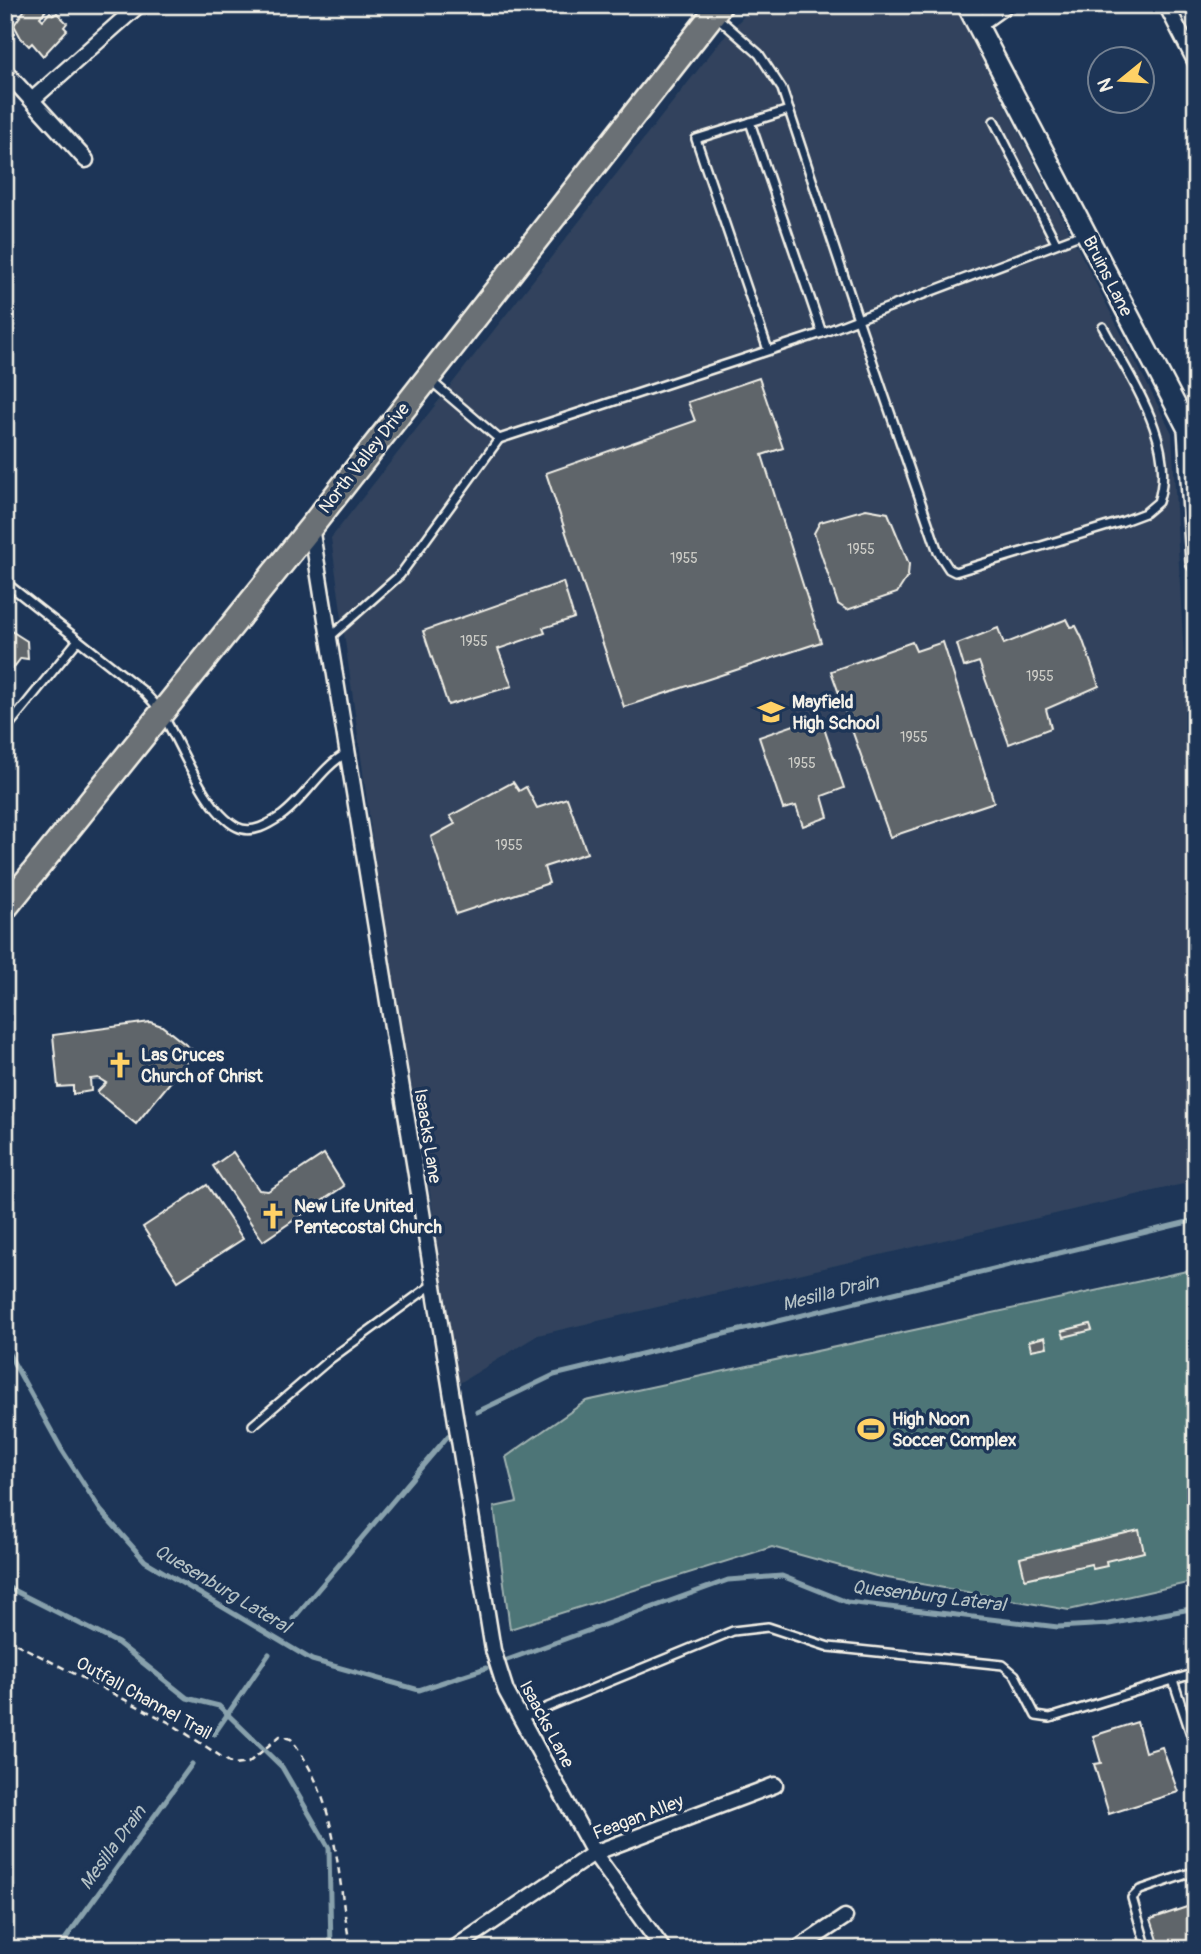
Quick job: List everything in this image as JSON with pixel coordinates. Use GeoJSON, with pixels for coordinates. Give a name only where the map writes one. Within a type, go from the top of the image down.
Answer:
{"type":"FeatureCollection","features":[{"type":"Feature","properties":{"kind":"main road","name":"North Valley Drive"},"geometry":{"type":"LineString","coordinates":[[5,908],[311,527],[713,8]]}},
{"type":"Feature","properties":{"kind":"street"},"geometry":{"type":"LineString","coordinates":[[32,100],[139,5]]}},
{"type":"Feature","properties":{"kind":"street","name":"Bruins Lane"},"geometry":{"type":"LineString","coordinates":[[967,5],[1188,429],[1196,562]]}},
{"type":"Feature","properties":{"kind":"street"},"geometry":{"type":"LineString","coordinates":[[978,25],[1006,5]]}},
{"type":"Feature","properties":{"kind":"street"},"geometry":{"type":"LineString","coordinates":[[1166,5],[1196,63]]}},
{"type":"Feature","properties":{"kind":"street"},"geometry":{"type":"LineString","coordinates":[[5,71],[86,160]]}},
{"type":"Feature","properties":{"kind":"street","name":"Isaacks Lane"},"geometry":{"type":"LineString","coordinates":[[311,527],[490,1634],[506,1691],[594,1853],[663,1949]]}},
{"type":"Feature","properties":{"kind":"street","name":"Feagan Alley"},"geometry":{"type":"LineString","coordinates":[[453,1949],[594,1853],[775,1785]]}},
{"type":"Feature","properties":{"kind":"street"},"geometry":{"type":"LineString","coordinates":[[797,1949],[845,1917]]}},
{"type":"Feature","properties":{"kind":"lane"},"geometry":{"type":"LineString","coordinates":[[713,8],[771,69],[789,110],[938,552],[955,572],[1121,522],[1145,513],[1158,502],[1163,476],[1157,439],[1103,327]]}},
{"type":"Feature","properties":{"kind":"lane"},"geometry":{"type":"LineString","coordinates":[[768,351],[696,139],[789,110]]}},
{"type":"Feature","properties":{"kind":"lane"},"geometry":{"type":"LineString","coordinates":[[994,121],[1056,243]]}},
{"type":"Feature","properties":{"kind":"lane"},"geometry":{"type":"LineString","coordinates":[[750,122],[822,332]]}},
{"type":"Feature","properties":{"kind":"lane"},"geometry":{"type":"LineString","coordinates":[[328,638],[400,575],[499,439],[768,351],[1086,233]]}},
{"type":"Feature","properties":{"kind":"lane"},"geometry":{"type":"LineString","coordinates":[[428,377],[499,439]]}},
{"type":"Feature","properties":{"kind":"lane"},"geometry":{"type":"LineString","coordinates":[[5,582],[143,691],[161,712],[201,786],[222,814],[238,828],[256,830],[284,814],[334,760],[347,753]]}},
{"type":"Feature","properties":{"kind":"lane"},"geometry":{"type":"LineString","coordinates":[[5,730],[78,640]]}},
{"type":"Feature","properties":{"kind":"lane"},"geometry":{"type":"LineString","coordinates":[[253,1425],[329,1360],[433,1284]]}},
{"type":"Feature","properties":{"kind":"lane"},"geometry":{"type":"LineString","coordinates":[[521,1718],[733,1631],[751,1628],[768,1627],[829,1647],[868,1653],[1003,1665],[1015,1675],[1036,1716],[1050,1718],[1196,1673]]}},
{"type":"Feature","properties":{"kind":"lane"},"geometry":{"type":"LineString","coordinates":[[1173,1679],[1196,1749]]}},
{"type":"Feature","properties":{"kind":"lane"},"geometry":{"type":"LineString","coordinates":[[1147,1949],[1132,1898],[1140,1890],[1196,1871]]}},
{"type":"Feature","properties":{"kind":"path","name":"Outfall Channel Trail"},"geometry":{"type":"LineString","coordinates":[[5,1638],[170,1723],[234,1765],[248,1763],[276,1738],[288,1736],[309,1766],[331,1818],[351,1949]]}},
{"type":"Feature","properties":{"kind":"shaded area","name":"Mayfield High School"},"geometry":{"type":"Polygon","coordinates":[[[754,5],[954,5],[1172,433],[1196,886],[1196,1181],[538,1335],[458,1384],[422,1139],[393,991],[331,538],[719,43],[754,5]]]}},
{"type":"Feature","properties":{"kind":"green space","name":"High Noon Soccer Complex"},"geometry":{"type":"Polygon","coordinates":[[[1196,1269],[1196,1581],[1069,1610],[876,1576],[772,1547],[510,1629],[494,1507],[517,1502],[506,1457],[586,1401],[1196,1269]]]}},
{"type":"Feature","properties":{"kind":"building"},"geometry":{"type":"Polygon","coordinates":[[[28,5],[43,5],[47,9],[40,17],[43,20],[50,12],[54,15],[57,13],[67,23],[64,27],[67,30],[43,56],[32,43],[29,46],[21,38],[14,25],[28,5]]]}},
{"type":"Feature","properties":{"kind":"building"},"geometry":{"type":"Polygon","coordinates":[[[759,378],[783,448],[762,455],[821,642],[624,707],[546,473],[695,421],[688,402],[759,378]]]}},
{"type":"Feature","properties":{"kind":"building"},"geometry":{"type":"Polygon","coordinates":[[[866,509],[888,513],[909,564],[908,576],[897,593],[847,610],[838,604],[814,533],[820,522],[866,509]]]}},
{"type":"Feature","properties":{"kind":"building"},"geometry":{"type":"Polygon","coordinates":[[[563,582],[574,618],[543,628],[545,633],[498,649],[512,686],[448,705],[423,631],[563,582]]]}},
{"type":"Feature","properties":{"kind":"building"},"geometry":{"type":"Polygon","coordinates":[[[1067,619],[1071,627],[1076,626],[1082,638],[1099,686],[1046,709],[1051,728],[1009,744],[979,662],[964,667],[957,644],[998,628],[1004,644],[1067,619]]]}},
{"type":"Feature","properties":{"kind":"building"},"geometry":{"type":"Polygon","coordinates":[[[5,627],[27,641],[28,659],[21,658],[8,675],[5,674],[5,627]]]}},
{"type":"Feature","properties":{"kind":"building"},"geometry":{"type":"Polygon","coordinates":[[[912,642],[916,651],[943,642],[994,802],[890,837],[831,671],[912,642]]]}},
{"type":"Feature","properties":{"kind":"building"},"geometry":{"type":"Polygon","coordinates":[[[820,716],[844,788],[822,796],[828,817],[803,826],[796,806],[783,809],[759,737],[820,716]]]}},
{"type":"Feature","properties":{"kind":"building"},"geometry":{"type":"Polygon","coordinates":[[[513,782],[519,791],[526,787],[537,808],[567,798],[587,853],[544,867],[549,883],[456,914],[431,837],[455,824],[450,816],[513,782]]]}},
{"type":"Feature","properties":{"kind":"building","name":"Las Cruces Church of Christ"},"geometry":{"type":"Polygon","coordinates":[[[150,1022],[162,1026],[195,1052],[136,1124],[97,1092],[106,1083],[98,1078],[90,1079],[91,1091],[73,1094],[73,1086],[58,1087],[53,1035],[150,1022]]]}},
{"type":"Feature","properties":{"kind":"building","name":"New Life United Pentecostal Church"},"geometry":{"type":"Polygon","coordinates":[[[233,1152],[259,1190],[268,1191],[324,1154],[344,1186],[263,1241],[213,1166],[233,1152]]]}},
{"type":"Feature","properties":{"kind":"building"},"geometry":{"type":"Polygon","coordinates":[[[207,1185],[243,1239],[178,1281],[143,1227],[207,1185]]]}},
{"type":"Feature","properties":{"kind":"building"},"geometry":{"type":"Polygon","coordinates":[[[1090,1324],[1092,1330],[1064,1337],[1062,1331],[1090,1324]]]}},
{"type":"Feature","properties":{"kind":"building"},"geometry":{"type":"Polygon","coordinates":[[[1045,1337],[1047,1347],[1031,1350],[1029,1341],[1045,1337]]]}},
{"type":"Feature","properties":{"kind":"building"},"geometry":{"type":"Polygon","coordinates":[[[1139,1530],[1144,1552],[1106,1561],[1107,1566],[1093,1569],[1091,1564],[1025,1579],[1020,1558],[1139,1530]]]}},
{"type":"Feature","properties":{"kind":"building"},"geometry":{"type":"Polygon","coordinates":[[[1137,1722],[1145,1752],[1162,1747],[1178,1792],[1109,1814],[1094,1764],[1101,1763],[1093,1736],[1137,1722]]]}},
{"type":"Feature","properties":{"kind":"building"},"geometry":{"type":"Polygon","coordinates":[[[1196,1904],[1196,1949],[1161,1949],[1151,1919],[1196,1904]]]}},
{"type":"Feature","properties":{"kind":"waterway","name":"Mesilla Drain"},"geometry":{"type":"LineString","coordinates":[[477,1412],[554,1375],[1196,1220]]}},
{"type":"Feature","properties":{"kind":"waterway","name":"Quesenburg Lateral"},"geometry":{"type":"LineString","coordinates":[[5,1347],[62,1450],[101,1511],[145,1561],[312,1660],[419,1690],[486,1668]]}},
{"type":"Feature","properties":{"kind":"waterway","name":"Mesilla Drain"},"geometry":{"type":"LineString","coordinates":[[293,1619],[448,1436]]}},
{"type":"Feature","properties":{"kind":"waterway","name":"Quesenburg Lateral"},"geometry":{"type":"LineString","coordinates":[[507,1660],[728,1580],[782,1576],[847,1602],[1058,1627],[1109,1624],[1196,1608]]}},
{"type":"Feature","properties":{"kind":"waterway"},"geometry":{"type":"LineString","coordinates":[[5,1586],[118,1643],[187,1698],[219,1706],[282,1767],[329,1848],[331,1949]]}},
{"type":"Feature","properties":{"kind":"waterway","name":"Mesilla Drain"},"geometry":{"type":"LineString","coordinates":[[214,1734],[269,1654]]}},
{"type":"Feature","properties":{"kind":"waterway","name":"Mesilla Drain"},"geometry":{"type":"LineString","coordinates":[[58,1949],[192,1764]]}},
{"type":"Feature","properties":{"kind":"place","name":"Mayfield High School"},"geometry":{"type":"Point","coordinates":[771,712]}},
{"type":"Feature","properties":{"kind":"place","name":"Las Cruces Church of Christ"},"geometry":{"type":"Point","coordinates":[120,1065]}},
{"type":"Feature","properties":{"kind":"place","name":"New Life United Pentecostal Church"},"geometry":{"type":"Point","coordinates":[273,1216]}},
{"type":"Feature","properties":{"kind":"place","name":"High Noon Soccer Complex"},"geometry":{"type":"Point","coordinates":[871,1429]}}]}
